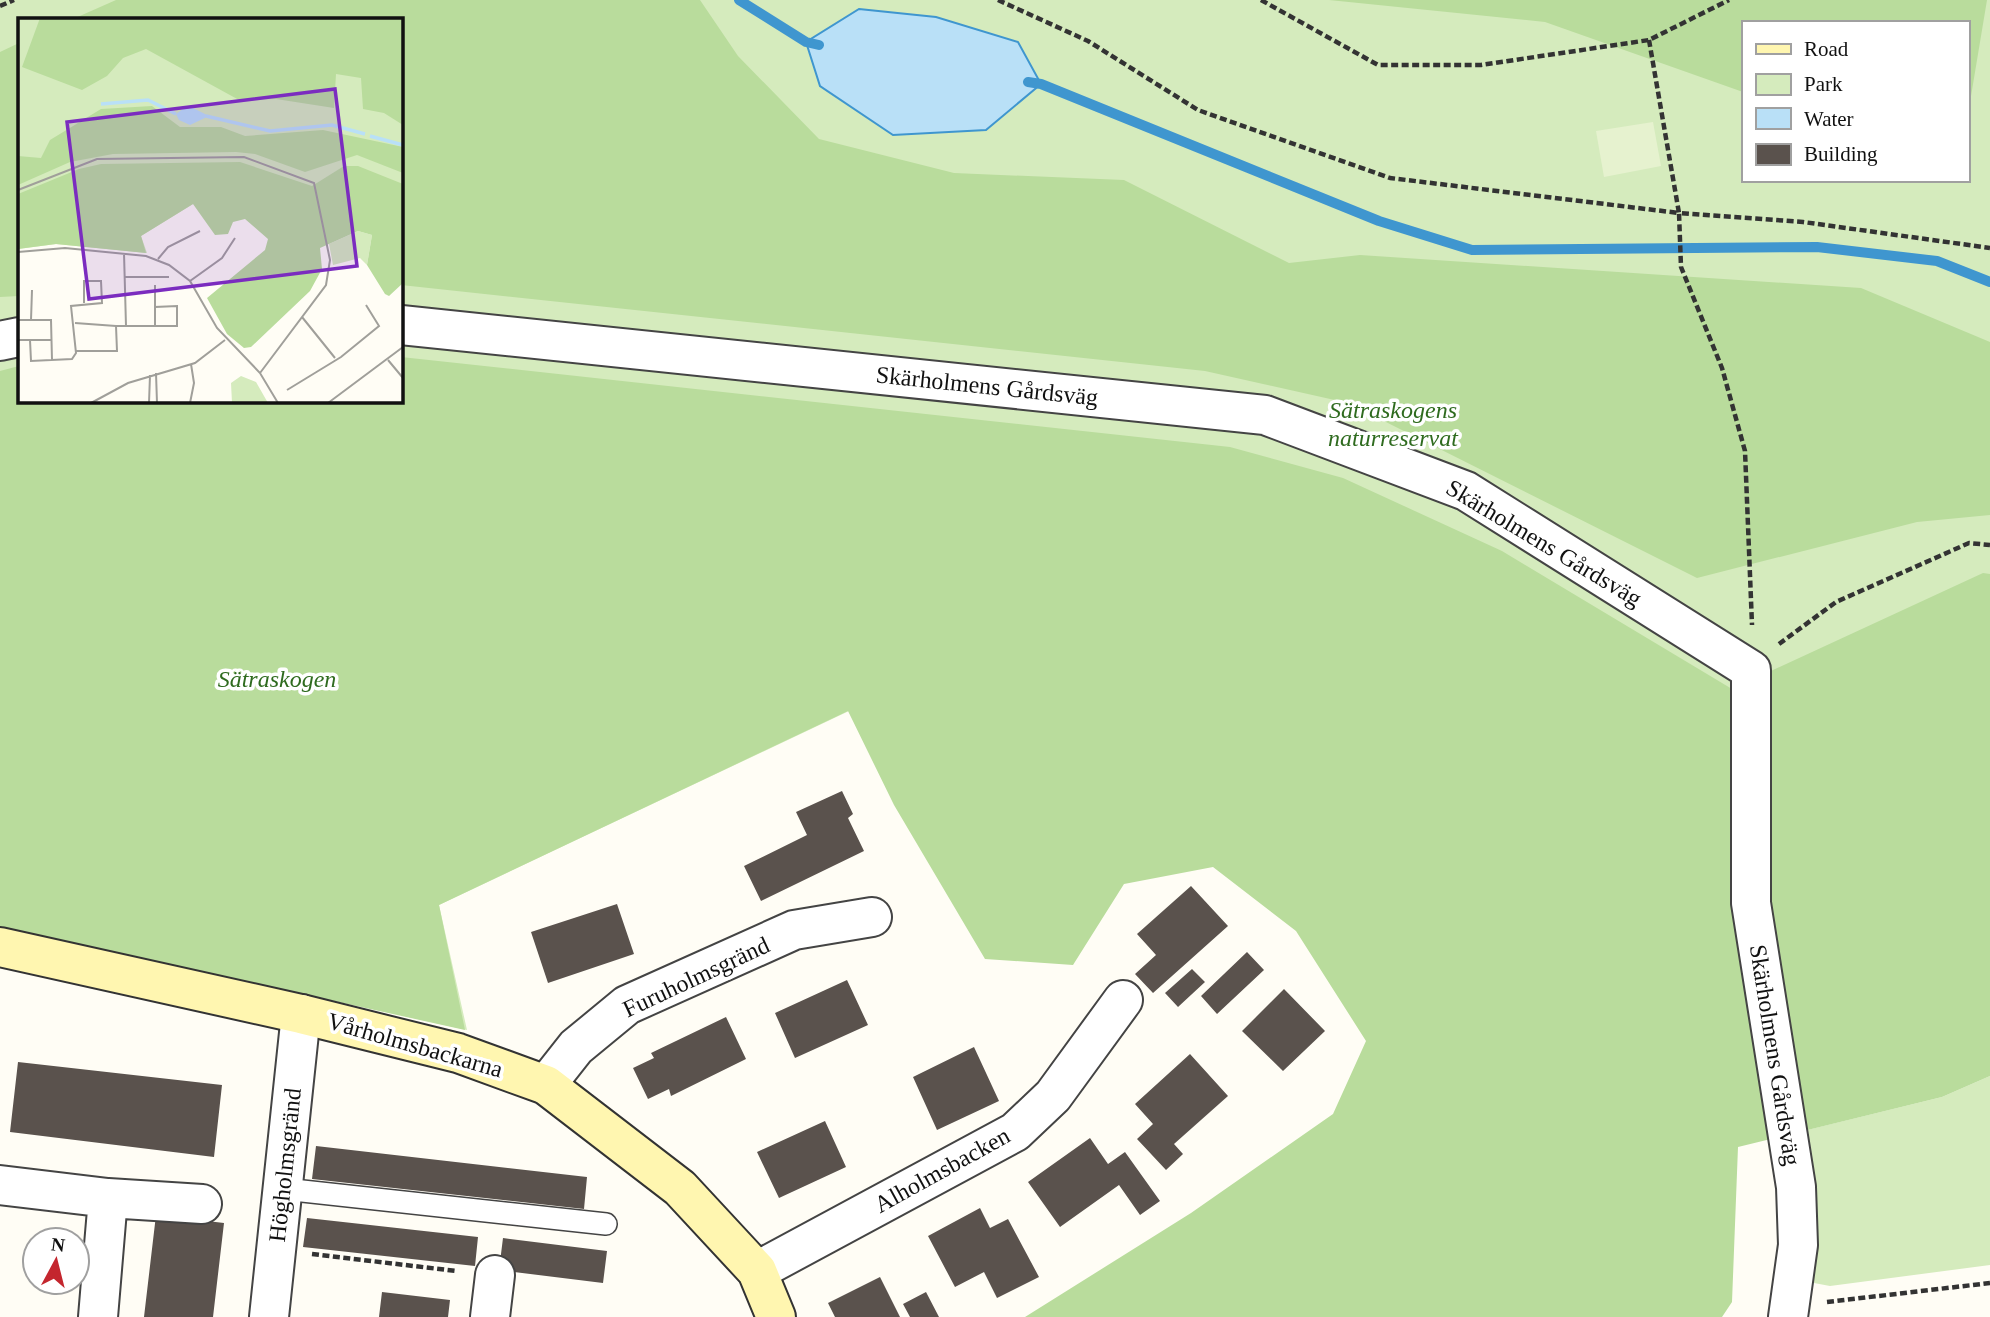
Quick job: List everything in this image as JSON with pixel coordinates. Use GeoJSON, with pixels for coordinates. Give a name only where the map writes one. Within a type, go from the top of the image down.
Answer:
{"type":"FeatureCollection","features":[{"type":"Feature","properties":{"kind":"street","name":"Skärholmens Gårdsväg"},"geometry":{"type":"LineString","coordinates":[[402,325],[1265,415],[1466,491],[1751,670],[1751,903],[1796,1187],[1798,1245],[1789,1311]]}},
{"type":"Feature","properties":{"kind":"street"},"geometry":{"type":"LineString","coordinates":[[0,341],[18,337]]}},
{"type":"Feature","properties":{"kind":"street","name":"Furuholmsgränd"},"geometry":{"type":"LineString","coordinates":[[547,1085],[576,1047],[627,1005],[794,930],[872,917]]}},
{"type":"Feature","properties":{"kind":"street","name":"Vårholmsbackarna"},"geometry":{"type":"LineString","coordinates":[[0,947],[302,1014],[458,1053],[547,1085],[680,1188],[757,1271],[776,1317]]}},
{"type":"Feature","properties":{"kind":"street","name":"Alholmsbacken"},"geometry":{"type":"LineString","coordinates":[[757,1271],[1015,1132],[1053,1096],[1123,1000]]}},
{"type":"Feature","properties":{"kind":"street","name":"Högholmsgränd"},"geometry":{"type":"LineString","coordinates":[[269,1317],[302,1014]]}},
{"type":"Feature","properties":{"kind":"street"},"geometry":{"type":"LineString","coordinates":[[0,1185],[108,1198],[202,1204]]}},
{"type":"Feature","properties":{"kind":"street"},"geometry":{"type":"LineString","coordinates":[[98,1317],[108,1198]]}},
{"type":"Feature","properties":{"kind":"street"},"geometry":{"type":"LineString","coordinates":[[490,1317],[495,1275]]}},
{"type":"Feature","properties":{"kind":"lane"},"geometry":{"type":"LineString","coordinates":[[284,1189],[606,1224]]}},
{"type":"Feature","properties":{"kind":"path"},"geometry":{"type":"LineString","coordinates":[[0,6],[14,0]]}},
{"type":"Feature","properties":{"kind":"path"},"geometry":{"type":"LineString","coordinates":[[998,0],[1088,41],[1198,110],[1391,178],[1679,213],[1802,222],[1990,247]]}},
{"type":"Feature","properties":{"kind":"path"},"geometry":{"type":"LineString","coordinates":[[1261,0],[1378,65],[1481,65],[1649,40],[1729,0]]}},
{"type":"Feature","properties":{"kind":"path"},"geometry":{"type":"LineString","coordinates":[[1649,40],[1679,213],[1681,267],[1723,368],[1745,451],[1752,589],[1751,670]]}},
{"type":"Feature","properties":{"kind":"path"},"geometry":{"type":"LineString","coordinates":[[1751,670],[1794,631],[1836,602],[1969,543],[1990,545]]}},
{"type":"Feature","properties":{"kind":"path"},"geometry":{"type":"LineString","coordinates":[[276,1250],[495,1275]]}},
{"type":"Feature","properties":{"kind":"path"},"geometry":{"type":"LineString","coordinates":[[1789,1311],[1990,1283]]}},
{"type":"Feature","properties":{"kind":"green space","name":"Sätraskogens naturreservat"},"geometry":{"type":"Polygon","coordinates":[[[0,0],[1990,0],[1990,1030],[849,711],[439,905],[467,1030],[0,926],[0,0]]]}},
{"type":"Feature","properties":{"kind":"green space"},"geometry":{"type":"Polygon","coordinates":[[[116,0],[700,0],[738,56],[819,139],[954,173],[1124,180],[1289,263],[1360,255],[1861,288],[1990,342],[1990,515],[1917,522],[1697,578],[1348,403],[1205,371],[402,285],[402,18],[75,18],[116,0]]]}},
{"type":"Feature","properties":{"kind":"green space"},"geometry":{"type":"Polygon","coordinates":[[[1329,0],[1987,0],[1969,108],[1969,21],[1742,21],[1742,92],[1545,22],[1329,0]]]}},
{"type":"Feature","properties":{"kind":"green space"},"geometry":{"type":"Polygon","coordinates":[[[18,43],[18,296],[0,297],[0,52],[18,43]]]}},
{"type":"Feature","properties":{"kind":"green space"},"geometry":{"type":"Polygon","coordinates":[[[1653,122],[1661,166],[1604,177],[1596,131],[1653,122]]]}},
{"type":"Feature","properties":{"kind":"green space","name":"Sätraskogen"},"geometry":{"type":"Polygon","coordinates":[[[402,357],[1230,447],[1343,478],[1502,551],[1732,689],[1983,573],[1990,574],[1990,1076],[1942,1097],[1738,1147],[1732,1302],[1722,1317],[1025,1317],[1191,1213],[1333,1114],[1366,1041],[1296,931],[1213,867],[1124,884],[1073,965],[985,959],[894,805],[848,711],[439,905],[465,1030],[0,927],[0,371],[18,366],[18,402],[402,402],[402,357]]]}},
{"type":"Feature","properties":{"kind":"green space"},"geometry":{"type":"Polygon","coordinates":[[[1990,1076],[1990,1265],[1830,1286],[1814,1283],[1803,1131],[1942,1097],[1990,1076]]]}},
{"type":"Feature","properties":{"kind":"water"},"geometry":{"type":"Polygon","coordinates":[[[859,9],[936,17],[1018,42],[1041,84],[986,130],[893,135],[820,86],[806,42],[859,9]]]}},
{"type":"Feature","properties":{"kind":"building"},"geometry":{"type":"Polygon","coordinates":[[[842,791],[853,814],[848,818],[864,851],[761,901],[744,866],[807,835],[796,812],[842,791]]]}},
{"type":"Feature","properties":{"kind":"building"},"geometry":{"type":"Polygon","coordinates":[[[1191,886],[1228,926],[1153,993],[1135,974],[1156,955],[1137,934],[1191,886]]]}},
{"type":"Feature","properties":{"kind":"building"},"geometry":{"type":"Polygon","coordinates":[[[617,904],[634,954],[548,983],[531,932],[617,904]]]}},
{"type":"Feature","properties":{"kind":"building"},"geometry":{"type":"Polygon","coordinates":[[[1247,952],[1264,970],[1217,1014],[1201,996],[1247,952]]]}},
{"type":"Feature","properties":{"kind":"building"},"geometry":{"type":"Polygon","coordinates":[[[1192,969],[1205,982],[1178,1007],[1165,993],[1192,969]]]}},
{"type":"Feature","properties":{"kind":"building"},"geometry":{"type":"Polygon","coordinates":[[[847,980],[868,1025],[795,1058],[775,1013],[847,980]]]}},
{"type":"Feature","properties":{"kind":"building"},"geometry":{"type":"Polygon","coordinates":[[[1284,989],[1325,1031],[1283,1071],[1242,1031],[1284,989]]]}},
{"type":"Feature","properties":{"kind":"building"},"geometry":{"type":"Polygon","coordinates":[[[726,1017],[746,1059],[671,1096],[669,1089],[648,1099],[633,1068],[654,1058],[651,1053],[726,1017]]]}},
{"type":"Feature","properties":{"kind":"building"},"geometry":{"type":"Polygon","coordinates":[[[974,1047],[999,1101],[937,1130],[913,1077],[974,1047]]]}},
{"type":"Feature","properties":{"kind":"building"},"geometry":{"type":"Polygon","coordinates":[[[1190,1054],[1228,1096],[1174,1144],[1183,1154],[1166,1170],[1137,1139],[1153,1124],[1135,1104],[1190,1054]]]}},
{"type":"Feature","properties":{"kind":"building"},"geometry":{"type":"Polygon","coordinates":[[[18,1062],[222,1085],[214,1157],[10,1132],[18,1062]]]}},
{"type":"Feature","properties":{"kind":"building"},"geometry":{"type":"Polygon","coordinates":[[[825,1121],[846,1167],[779,1198],[757,1152],[825,1121]]]}},
{"type":"Feature","properties":{"kind":"building"},"geometry":{"type":"Polygon","coordinates":[[[1090,1138],[1108,1164],[1125,1152],[1160,1201],[1140,1215],[1119,1185],[1060,1227],[1028,1182],[1090,1138]]]}},
{"type":"Feature","properties":{"kind":"building"},"geometry":{"type":"Polygon","coordinates":[[[316,1146],[587,1177],[584,1209],[312,1179],[316,1146]]]}},
{"type":"Feature","properties":{"kind":"building"},"geometry":{"type":"Polygon","coordinates":[[[980,1208],[990,1228],[1008,1219],[1039,1277],[997,1298],[984,1272],[955,1287],[928,1236],[980,1208]]]}},
{"type":"Feature","properties":{"kind":"building"},"geometry":{"type":"Polygon","coordinates":[[[156,1215],[224,1223],[213,1317],[144,1317],[156,1215]]]}},
{"type":"Feature","properties":{"kind":"building"},"geometry":{"type":"Polygon","coordinates":[[[307,1218],[478,1237],[475,1266],[303,1247],[307,1218]]]}},
{"type":"Feature","properties":{"kind":"building"},"geometry":{"type":"Polygon","coordinates":[[[503,1238],[607,1251],[603,1283],[499,1270],[503,1238]]]}},
{"type":"Feature","properties":{"kind":"building"},"geometry":{"type":"Polygon","coordinates":[[[880,1277],[900,1317],[835,1317],[828,1303],[880,1277]]]}},
{"type":"Feature","properties":{"kind":"building"},"geometry":{"type":"Polygon","coordinates":[[[382,1292],[450,1300],[448,1317],[379,1317],[382,1292]]]}},
{"type":"Feature","properties":{"kind":"building"},"geometry":{"type":"Polygon","coordinates":[[[926,1292],[939,1317],[910,1317],[903,1304],[926,1292]]]}},
{"type":"Feature","properties":{"kind":"waterway"},"geometry":{"type":"LineString","coordinates":[[739,0],[806,42],[819,45]]}},
{"type":"Feature","properties":{"kind":"waterway"},"geometry":{"type":"LineString","coordinates":[[1028,82],[1041,84],[1379,221],[1472,250],[1817,247],[1937,261],[1990,282]]}}]}
